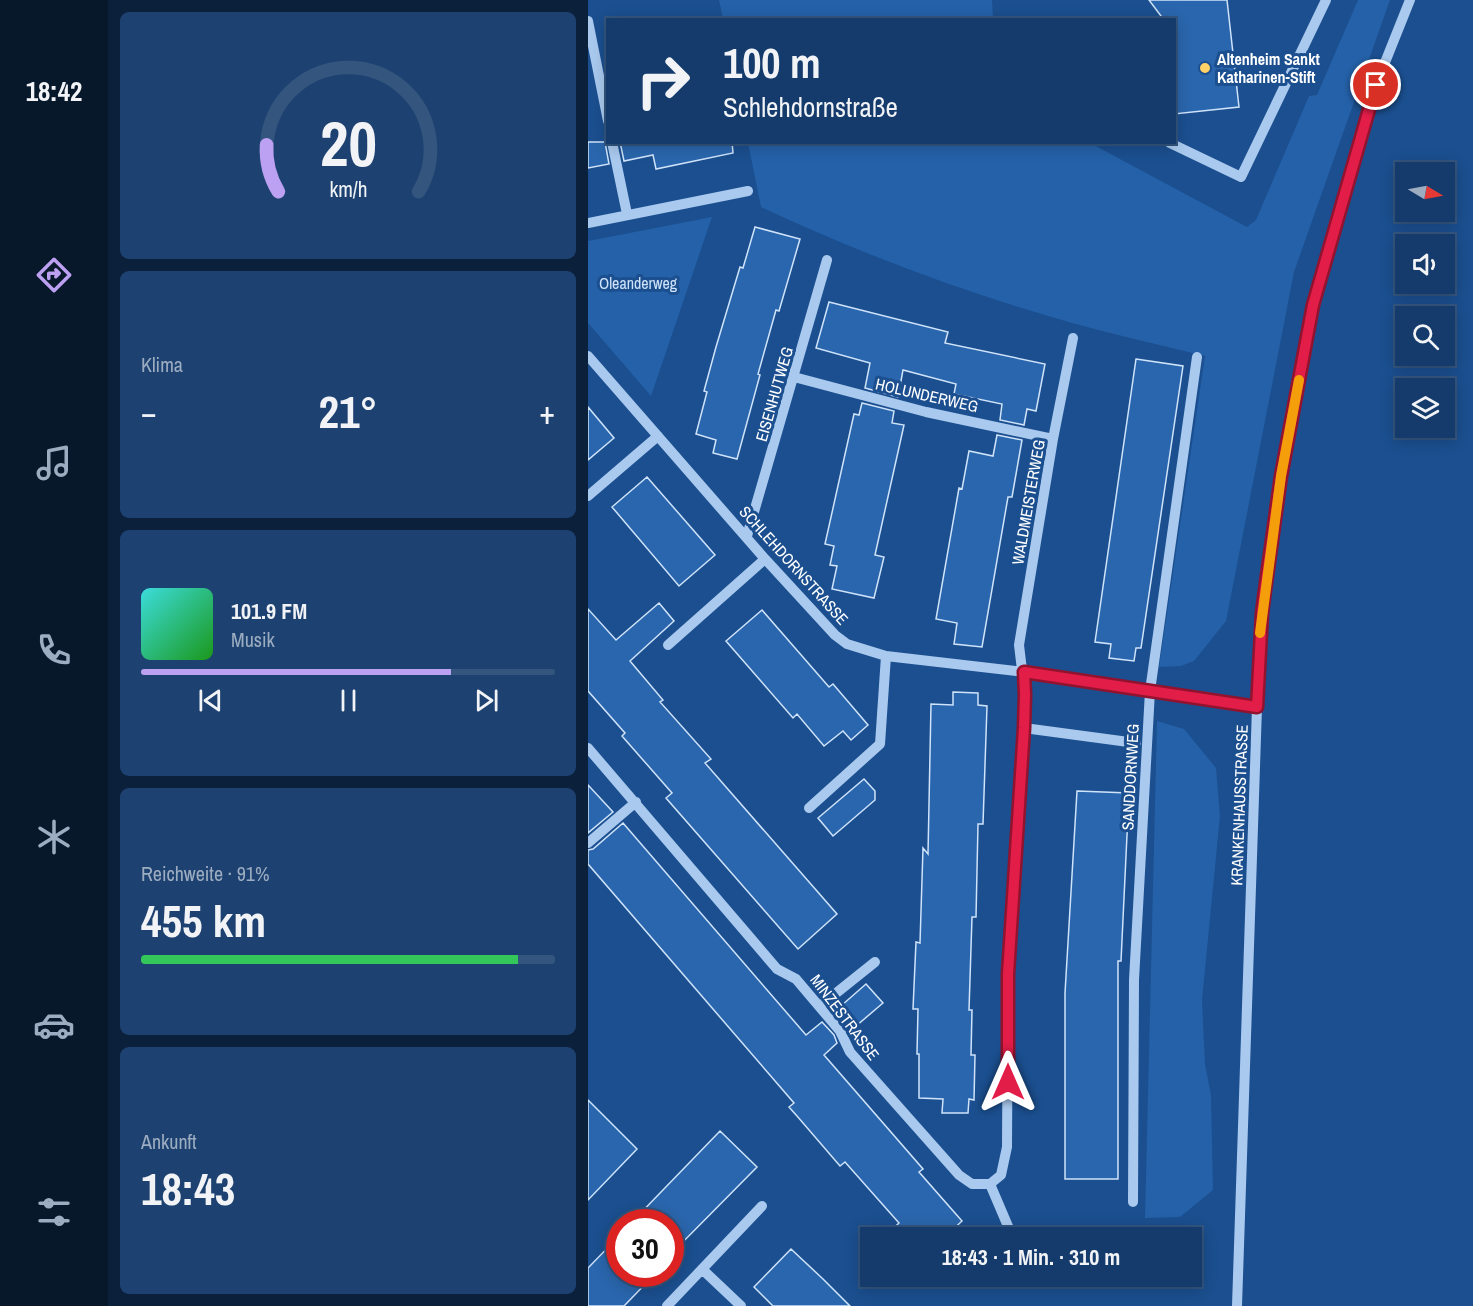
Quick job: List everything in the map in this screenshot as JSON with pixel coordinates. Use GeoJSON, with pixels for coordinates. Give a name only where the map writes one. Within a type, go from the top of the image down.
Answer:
{"type":"FeatureCollection","features":[{"type":"Feature","properties":{"kind":"street"},"geometry":{"type":"LineString","coordinates":[[1174,144],[1241,177],[1326,0]]}},
{"type":"Feature","properties":{"kind":"street","name":"KRANKENHAUSSTRASSE"},"geometry":{"type":"LineString","coordinates":[[1237,1306],[1257,707],[1265,590],[1281,476],[1313,305],[1376,85],[1410,0]]}},
{"type":"Feature","properties":{"kind":"street"},"geometry":{"type":"LineString","coordinates":[[588,21],[606,111]]}},
{"type":"Feature","properties":{"kind":"street"},"geometry":{"type":"LineString","coordinates":[[612,144],[627,214]]}},
{"type":"Feature","properties":{"kind":"street"},"geometry":{"type":"LineString","coordinates":[[588,223],[748,191]]}},
{"type":"Feature","properties":{"kind":"street","name":"EISENHUTWEG"},"geometry":{"type":"LineString","coordinates":[[747,536],[827,260]]}},
{"type":"Feature","properties":{"kind":"street","name":"WALDMEISTERWEG"},"geometry":{"type":"LineString","coordinates":[[1024,672],[1019,645],[1053,439],[1073,338]]}},
{"type":"Feature","properties":{"kind":"street","name":"SCHLEHDORNSTRASSE"},"geometry":{"type":"LineString","coordinates":[[588,356],[765,559],[835,635],[847,644],[886,656],[1024,672],[1257,707]]}},
{"type":"Feature","properties":{"kind":"street","name":"SANDDORNWEG"},"geometry":{"type":"LineString","coordinates":[[1133,1202],[1134,980],[1150,691],[1197,357]]}},
{"type":"Feature","properties":{"kind":"street","name":"HOLUNDERWEG"},"geometry":{"type":"LineString","coordinates":[[794,378],[926,412],[1053,439]]}},
{"type":"Feature","properties":{"kind":"street"},"geometry":{"type":"LineString","coordinates":[[588,496],[658,436]]}},
{"type":"Feature","properties":{"kind":"street"},"geometry":{"type":"LineString","coordinates":[[668,645],[765,559]]}},
{"type":"Feature","properties":{"kind":"street"},"geometry":{"type":"LineString","coordinates":[[809,808],[880,744],[886,656]]}},
{"type":"Feature","properties":{"kind":"street"},"geometry":{"type":"LineString","coordinates":[[1008,1227],[990,1185],[1001,1175],[1007,1148],[1008,974],[1024,728],[1024,672]]}},
{"type":"Feature","properties":{"kind":"street"},"geometry":{"type":"LineString","coordinates":[[1024,728],[1136,743]]}},
{"type":"Feature","properties":{"kind":"street","name":"MINZESTRASSE"},"geometry":{"type":"LineString","coordinates":[[588,748],[777,969],[796,979],[820,1006],[840,1031],[850,1052],[959,1175],[972,1184],[990,1185]]}},
{"type":"Feature","properties":{"kind":"street"},"geometry":{"type":"LineString","coordinates":[[588,843],[636,802]]}},
{"type":"Feature","properties":{"kind":"street"},"geometry":{"type":"LineString","coordinates":[[820,1006],[875,962]]}},
{"type":"Feature","properties":{"kind":"street"},"geometry":{"type":"LineString","coordinates":[[667,1306],[762,1206]]}},
{"type":"Feature","properties":{"kind":"street"},"geometry":{"type":"LineString","coordinates":[[702,1269],[741,1306]]}},
{"type":"Feature","properties":{"kind":"green space"},"geometry":{"type":"Polygon","coordinates":[[[719,0],[992,0],[993,18],[723,18],[719,0]]]}},
{"type":"Feature","properties":{"kind":"green space"},"geometry":{"type":"Polygon","coordinates":[[[1358,0],[1390,0],[1294,272],[1226,621],[1194,661],[1181,666],[1159,667],[1205,356],[1072,323],[993,299],[875,256],[761,207],[748,144],[1092,144],[1247,227],[1256,220],[1309,96],[1317,95],[1358,0]]]}},
{"type":"Feature","properties":{"kind":"green space","name":"Oleanderweg"},"geometry":{"type":"Polygon","coordinates":[[[712,217],[651,396],[588,323],[588,241],[712,217]]]}},
{"type":"Feature","properties":{"kind":"green space"},"geometry":{"type":"Polygon","coordinates":[[[1157,721],[1184,729],[1216,768],[1220,816],[1202,1000],[1205,1064],[1211,1095],[1213,1190],[1180,1217],[1145,1218],[1157,721]]]}},
{"type":"Feature","properties":{"kind":"building","name":"Altenheim Sankt Katharinen-Stift"},"geometry":{"type":"Polygon","coordinates":[[[1149,0],[1227,0],[1239,107],[1176,114],[1176,18],[1162,18],[1149,0]]]}},
{"type":"Feature","properties":{"kind":"building"},"geometry":{"type":"Polygon","coordinates":[[[588,142],[605,142],[609,164],[588,168],[588,142]]]}},
{"type":"Feature","properties":{"kind":"building"},"geometry":{"type":"Polygon","coordinates":[[[620,144],[732,144],[733,153],[656,169],[653,155],[624,161],[620,144]]]}},
{"type":"Feature","properties":{"kind":"building"},"geometry":{"type":"Polygon","coordinates":[[[755,227],[800,239],[779,311],[776,310],[737,459],[713,453],[716,440],[696,434],[707,392],[704,391],[716,347],[740,267],[743,268],[755,227]]]}},
{"type":"Feature","properties":{"kind":"building"},"geometry":{"type":"Polygon","coordinates":[[[829,302],[948,332],[945,343],[1045,364],[1036,411],[1027,409],[1024,425],[1000,420],[1002,404],[954,394],[956,384],[903,370],[898,397],[865,388],[870,363],[816,348],[829,302]]]}},
{"type":"Feature","properties":{"kind":"building"},"geometry":{"type":"Polygon","coordinates":[[[1136,359],[1183,366],[1141,648],[1136,648],[1134,661],[1109,658],[1111,644],[1095,642],[1136,359]]]}},
{"type":"Feature","properties":{"kind":"building"},"geometry":{"type":"Polygon","coordinates":[[[862,403],[894,411],[892,423],[904,425],[875,555],[884,557],[874,598],[832,589],[837,566],[830,565],[834,546],[825,544],[854,414],[859,415],[862,403]]]}},
{"type":"Feature","properties":{"kind":"building"},"geometry":{"type":"Polygon","coordinates":[[[588,407],[614,438],[588,460],[588,407]]]}},
{"type":"Feature","properties":{"kind":"building"},"geometry":{"type":"Polygon","coordinates":[[[997,435],[1022,440],[1012,497],[1008,497],[982,647],[954,644],[957,623],[936,619],[959,488],[962,489],[969,451],[993,456],[997,435]]]}},
{"type":"Feature","properties":{"kind":"building"},"geometry":{"type":"Polygon","coordinates":[[[647,477],[715,555],[679,586],[612,507],[647,477]]]}},
{"type":"Feature","properties":{"kind":"building"},"geometry":{"type":"Polygon","coordinates":[[[659,603],[674,621],[630,661],[663,700],[660,702],[711,759],[705,763],[837,914],[798,949],[666,798],[672,793],[622,736],[625,733],[588,691],[588,609],[616,640],[659,603]]]}},
{"type":"Feature","properties":{"kind":"building"},"geometry":{"type":"Polygon","coordinates":[[[762,610],[829,687],[833,684],[868,725],[851,740],[843,731],[824,746],[797,714],[793,718],[726,641],[762,610]]]}},
{"type":"Feature","properties":{"kind":"building"},"geometry":{"type":"Polygon","coordinates":[[[953,692],[978,693],[978,705],[987,706],[983,824],[978,824],[976,917],[972,917],[969,1010],[972,1010],[971,1055],[975,1055],[974,1100],[969,1099],[968,1113],[942,1113],[943,1099],[919,1098],[918,1009],[913,1009],[916,942],[920,943],[923,848],[928,854],[931,704],[953,705],[953,692]]]}},
{"type":"Feature","properties":{"kind":"building"},"geometry":{"type":"Polygon","coordinates":[[[864,779],[875,791],[875,800],[833,836],[818,818],[864,779]]]}},
{"type":"Feature","properties":{"kind":"building"},"geometry":{"type":"Polygon","coordinates":[[[588,785],[613,812],[588,833],[588,785]]]}},
{"type":"Feature","properties":{"kind":"building"},"geometry":{"type":"Polygon","coordinates":[[[1077,791],[1129,793],[1121,961],[1118,961],[1118,1179],[1065,1179],[1065,993],[1077,791]]]}},
{"type":"Feature","properties":{"kind":"building"},"geometry":{"type":"Polygon","coordinates":[[[623,823],[806,1035],[822,1022],[834,1035],[837,1043],[824,1055],[923,1169],[919,1172],[962,1221],[956,1227],[895,1227],[899,1223],[845,1162],[840,1166],[789,1107],[794,1103],[588,864],[588,850],[593,849],[623,823]]]}},
{"type":"Feature","properties":{"kind":"building"},"geometry":{"type":"Polygon","coordinates":[[[866,984],[883,1003],[849,1032],[834,1012],[866,984]]]}},
{"type":"Feature","properties":{"kind":"building"},"geometry":{"type":"Polygon","coordinates":[[[588,1100],[637,1149],[588,1200],[588,1100]]]}},
{"type":"Feature","properties":{"kind":"building"},"geometry":{"type":"Polygon","coordinates":[[[720,1131],[757,1167],[684,1241],[684,1209],[645,1209],[720,1131]]]}},
{"type":"Feature","properties":{"kind":"building"},"geometry":{"type":"Polygon","coordinates":[[[606,1249],[606,1287],[642,1287],[624,1306],[588,1306],[588,1268],[606,1249]]]}},
{"type":"Feature","properties":{"kind":"building"},"geometry":{"type":"Polygon","coordinates":[[[791,1249],[850,1306],[773,1306],[754,1287],[791,1249]]]}},
{"type":"Feature","properties":{"kind":"slow traffic"},"geometry":{"type":"LineString","coordinates":[[1260,633],[1281,476],[1299,380]]}},
{"type":"Feature","properties":{"kind":"place","name":"Altenheim Sankt Katharinen-Stift"},"geometry":{"type":"Point","coordinates":[1205,68]}},
{"type":"Feature","properties":{"kind":"route"},"geometry":{"type":"LineString","coordinates":[[1008,1082],[1008,974],[1024,728],[1024,672],[1257,707],[1265,590],[1281,476],[1313,305],[1376,85]]}}]}
